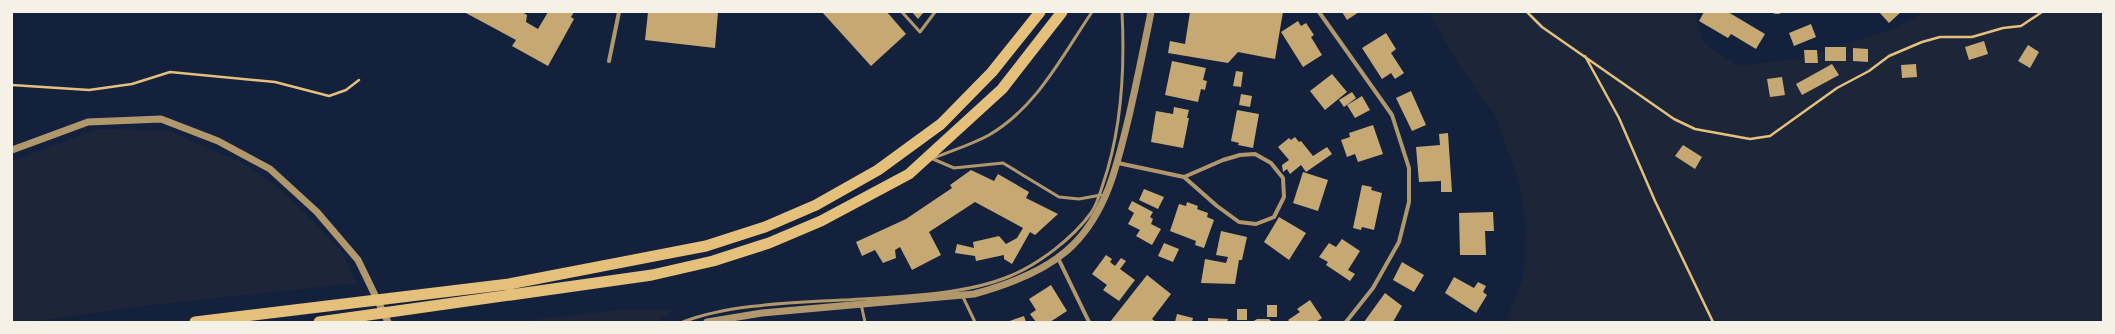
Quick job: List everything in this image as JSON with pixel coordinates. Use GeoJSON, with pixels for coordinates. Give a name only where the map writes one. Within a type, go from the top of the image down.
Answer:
{"type":"FeatureCollection","features":[{"type":"Feature","properties":{"kind":"highway"},"geometry":{"type":"LineString","coordinates":[[195,322],[509,284],[706,246],[765,227],[816,205],[878,170],[940,124],[992,72],[1040,12]]}},
{"type":"Feature","properties":{"kind":"highway"},"geometry":{"type":"LineString","coordinates":[[319,322],[622,279],[713,261],[769,244],[814,224],[909,174],[931,158],[1002,89],[1062,12]]}},
{"type":"Feature","properties":{"kind":"street"},"geometry":{"type":"LineString","coordinates":[[609,61],[619,12]]}},
{"type":"Feature","properties":{"kind":"street"},"geometry":{"type":"LineString","coordinates":[[707,322],[762,313],[962,295],[1002,286],[1022,278],[1057,257],[1073,245],[1096,215],[1103,195],[1118,163],[1140,71],[1151,12]]}},
{"type":"Feature","properties":{"kind":"street"},"geometry":{"type":"LineString","coordinates":[[1319,12],[1392,115],[1409,168],[1409,202],[1399,242],[1373,288],[1346,322]]}},
{"type":"Feature","properties":{"kind":"street"},"geometry":{"type":"LineString","coordinates":[[12,150],[88,122],[161,119],[218,141],[270,169],[317,212],[358,260],[388,322]]}},
{"type":"Feature","properties":{"kind":"street"},"geometry":{"type":"LineString","coordinates":[[1118,163],[1184,177],[1217,206],[1239,222],[1256,224],[1274,217],[1284,197],[1283,178],[1271,163],[1255,154],[1240,155],[1184,177]]}},
{"type":"Feature","properties":{"kind":"street"},"geometry":{"type":"LineString","coordinates":[[1057,257],[1089,322]]}},
{"type":"Feature","properties":{"kind":"lane"},"geometry":{"type":"LineString","coordinates":[[902,12],[920,32],[935,12]]}},
{"type":"Feature","properties":{"kind":"lane"},"geometry":{"type":"LineString","coordinates":[[931,158],[988,135],[1016,115],[1043,86],[1092,12]]}},
{"type":"Feature","properties":{"kind":"lane"},"geometry":{"type":"LineString","coordinates":[[683,322],[702,315],[797,302],[891,297],[948,291],[976,286],[1011,276],[1053,250],[1071,236],[1092,212],[1103,195],[1116,136],[1123,67],[1122,12]]}},
{"type":"Feature","properties":{"kind":"lane"},"geometry":{"type":"LineString","coordinates":[[931,158],[954,168],[1003,163],[1059,197],[1079,199],[1103,195]]}},
{"type":"Feature","properties":{"kind":"lane"},"geometry":{"type":"LineString","coordinates":[[962,295],[976,322]]}},
{"type":"Feature","properties":{"kind":"lane"},"geometry":{"type":"LineString","coordinates":[[862,304],[865,322]]}},
{"type":"Feature","properties":{"kind":"path"},"geometry":{"type":"LineString","coordinates":[[1527,12],[1542,27],[1584,54],[1674,119],[1695,129],[1750,139],[1770,136],[1837,88],[1869,71],[1889,56],[1922,42],[1940,37],[1972,37],[2003,28],[2021,26],[2042,12]]}},
{"type":"Feature","properties":{"kind":"path"},"geometry":{"type":"LineString","coordinates":[[1584,54],[1619,118],[1655,201],[1713,322]]}},
{"type":"Feature","properties":{"kind":"path"},"geometry":{"type":"LineString","coordinates":[[12,85],[89,90],[132,84],[170,72],[275,82],[329,96],[346,90],[359,80]]}},
{"type":"Feature","properties":{"kind":"shaded area"},"geometry":{"type":"Polygon","coordinates":[[[1429,12],[1694,12],[1705,45],[1737,66],[1798,59],[1893,29],[1924,12],[2103,12],[2103,322],[1506,322],[1523,278],[1527,229],[1517,175],[1495,115],[1459,65],[1429,12]]]}},
{"type":"Feature","properties":{"kind":"shaded area"},"geometry":{"type":"Polygon","coordinates":[[[97,129],[169,131],[245,164],[283,191],[341,250],[356,283],[151,305],[29,322],[12,322],[12,161],[97,129]]]}},
{"type":"Feature","properties":{"kind":"shaded area"},"geometry":{"type":"Polygon","coordinates":[[[620,310],[675,310],[657,322],[514,322],[620,310]]]}},
{"type":"Feature","properties":{"kind":"building"},"geometry":{"type":"Polygon","coordinates":[[[464,12],[522,12],[527,15],[526,22],[538,29],[548,12],[574,12],[571,17],[574,19],[548,66],[512,46],[516,40],[464,12]]]}},
{"type":"Feature","properties":{"kind":"building"},"geometry":{"type":"Polygon","coordinates":[[[648,12],[718,12],[715,48],[645,40],[648,12]]]}},
{"type":"Feature","properties":{"kind":"building"},"geometry":{"type":"Polygon","coordinates":[[[822,12],[887,12],[906,34],[871,66],[822,12]]]}},
{"type":"Feature","properties":{"kind":"building"},"geometry":{"type":"Polygon","coordinates":[[[912,12],[924,12],[918,19],[912,12]]]}},
{"type":"Feature","properties":{"kind":"building"},"geometry":{"type":"Polygon","coordinates":[[[1190,12],[1283,12],[1275,59],[1238,52],[1228,63],[1168,53],[1170,41],[1185,44],[1190,12]]]}},
{"type":"Feature","properties":{"kind":"building"},"geometry":{"type":"Polygon","coordinates":[[[1342,12],[1359,12],[1347,20],[1342,12]]]}},
{"type":"Feature","properties":{"kind":"building"},"geometry":{"type":"Polygon","coordinates":[[[1704,12],[1728,12],[1765,34],[1756,49],[1731,34],[1728,38],[1699,21],[1704,12]]]}},
{"type":"Feature","properties":{"kind":"building"},"geometry":{"type":"Polygon","coordinates":[[[1879,12],[1901,12],[1889,23],[1879,12]]]}},
{"type":"Feature","properties":{"kind":"building"},"geometry":{"type":"Polygon","coordinates":[[[1298,21],[1301,26],[1306,23],[1314,35],[1311,37],[1322,55],[1303,67],[1281,32],[1298,21]]]}},
{"type":"Feature","properties":{"kind":"building"},"geometry":{"type":"Polygon","coordinates":[[[1811,24],[1816,37],[1794,46],[1789,33],[1811,24]]]}},
{"type":"Feature","properties":{"kind":"building"},"geometry":{"type":"Polygon","coordinates":[[[1386,33],[1396,49],[1391,53],[1404,73],[1395,79],[1391,73],[1382,79],[1362,48],[1386,33]]]}},
{"type":"Feature","properties":{"kind":"building"},"geometry":{"type":"Polygon","coordinates":[[[1984,41],[1988,54],[1969,60],[1965,47],[1984,41]]]}},
{"type":"Feature","properties":{"kind":"building"},"geometry":{"type":"Polygon","coordinates":[[[2028,45],[2039,52],[2030,68],[2018,61],[2028,45]]]}},
{"type":"Feature","properties":{"kind":"building"},"geometry":{"type":"Polygon","coordinates":[[[1825,47],[1846,47],[1846,61],[1825,61],[1825,47]]]}},
{"type":"Feature","properties":{"kind":"building"},"geometry":{"type":"Polygon","coordinates":[[[1853,48],[1868,49],[1868,62],[1853,61],[1853,48]]]}},
{"type":"Feature","properties":{"kind":"building"},"geometry":{"type":"Polygon","coordinates":[[[1804,50],[1817,50],[1818,63],[1805,63],[1804,50]]]}},
{"type":"Feature","properties":{"kind":"building"},"geometry":{"type":"Polygon","coordinates":[[[1172,61],[1206,68],[1203,80],[1207,81],[1205,90],[1201,89],[1198,102],[1165,95],[1172,61]]]}},
{"type":"Feature","properties":{"kind":"building"},"geometry":{"type":"Polygon","coordinates":[[[1832,64],[1839,75],[1802,95],[1796,84],[1832,64]]]}},
{"type":"Feature","properties":{"kind":"building"},"geometry":{"type":"Polygon","coordinates":[[[1916,64],[1917,77],[1902,78],[1901,65],[1916,64]]]}},
{"type":"Feature","properties":{"kind":"building"},"geometry":{"type":"Polygon","coordinates":[[[1236,71],[1243,72],[1241,87],[1233,86],[1236,71]]]}},
{"type":"Feature","properties":{"kind":"building"},"geometry":{"type":"Polygon","coordinates":[[[1332,74],[1347,92],[1325,110],[1310,91],[1332,74]]]}},
{"type":"Feature","properties":{"kind":"building"},"geometry":{"type":"Polygon","coordinates":[[[1782,77],[1785,95],[1770,97],[1767,79],[1782,77]]]}},
{"type":"Feature","properties":{"kind":"building"},"geometry":{"type":"Polygon","coordinates":[[[1411,91],[1426,125],[1412,131],[1396,98],[1411,91]]]}},
{"type":"Feature","properties":{"kind":"building"},"geometry":{"type":"Polygon","coordinates":[[[1352,92],[1356,98],[1344,107],[1339,100],[1352,92]]]}},
{"type":"Feature","properties":{"kind":"building"},"geometry":{"type":"Polygon","coordinates":[[[1241,94],[1252,96],[1250,107],[1239,105],[1241,94]]]}},
{"type":"Feature","properties":{"kind":"building"},"geometry":{"type":"Polygon","coordinates":[[[1362,96],[1370,110],[1355,118],[1347,105],[1362,96]]]}},
{"type":"Feature","properties":{"kind":"building"},"geometry":{"type":"Polygon","coordinates":[[[1174,107],[1189,110],[1187,118],[1189,118],[1183,148],[1151,142],[1156,111],[1173,114],[1174,107]]]}},
{"type":"Feature","properties":{"kind":"building"},"geometry":{"type":"Polygon","coordinates":[[[1237,110],[1259,114],[1253,148],[1238,145],[1239,143],[1231,141],[1237,110]]]}},
{"type":"Feature","properties":{"kind":"building"},"geometry":{"type":"Polygon","coordinates":[[[1373,125],[1383,154],[1358,162],[1355,154],[1347,157],[1341,140],[1350,137],[1349,133],[1373,125]]]}},
{"type":"Feature","properties":{"kind":"building"},"geometry":{"type":"Polygon","coordinates":[[[1448,133],[1452,192],[1441,192],[1441,181],[1419,182],[1416,147],[1440,145],[1439,134],[1448,133]]]}},
{"type":"Feature","properties":{"kind":"building"},"geometry":{"type":"Polygon","coordinates":[[[1295,137],[1299,142],[1301,141],[1313,156],[1327,147],[1332,154],[1306,172],[1301,165],[1290,174],[1287,169],[1283,172],[1282,165],[1289,160],[1278,147],[1289,138],[1291,140],[1295,137]]]}},
{"type":"Feature","properties":{"kind":"building"},"geometry":{"type":"Polygon","coordinates":[[[1683,145],[1702,157],[1695,169],[1675,156],[1683,145]]]}},
{"type":"Feature","properties":{"kind":"building"},"geometry":{"type":"Polygon","coordinates":[[[971,170],[994,181],[998,174],[1029,192],[1026,198],[1058,214],[1035,235],[1030,232],[1012,264],[1004,259],[1004,255],[976,261],[975,256],[955,253],[957,244],[974,248],[973,242],[999,236],[1006,244],[1017,238],[1023,228],[975,202],[929,232],[941,255],[912,270],[900,247],[895,250],[896,258],[883,263],[875,250],[862,256],[856,242],[906,219],[952,188],[950,185],[971,170]]]}},
{"type":"Feature","properties":{"kind":"building"},"geometry":{"type":"Polygon","coordinates":[[[1303,172],[1328,180],[1318,211],[1293,203],[1303,172]]]}},
{"type":"Feature","properties":{"kind":"building"},"geometry":{"type":"Polygon","coordinates":[[[1362,185],[1372,187],[1371,190],[1382,193],[1374,230],[1362,227],[1361,230],[1353,228],[1362,185]]]}},
{"type":"Feature","properties":{"kind":"building"},"geometry":{"type":"Polygon","coordinates":[[[1144,189],[1164,197],[1158,209],[1139,200],[1144,189]]]}},
{"type":"Feature","properties":{"kind":"building"},"geometry":{"type":"Polygon","coordinates":[[[1132,201],[1153,212],[1150,217],[1153,219],[1151,224],[1161,229],[1152,245],[1136,236],[1140,230],[1128,224],[1134,213],[1128,209],[1132,201]]]}},
{"type":"Feature","properties":{"kind":"building"},"geometry":{"type":"Polygon","coordinates":[[[1187,202],[1198,206],[1197,209],[1208,213],[1207,217],[1214,220],[1204,248],[1195,245],[1196,241],[1170,231],[1179,204],[1186,206],[1187,202]]]}},
{"type":"Feature","properties":{"kind":"building"},"geometry":{"type":"Polygon","coordinates":[[[1493,212],[1494,231],[1485,231],[1486,255],[1460,255],[1459,213],[1493,212]]]}},
{"type":"Feature","properties":{"kind":"building"},"geometry":{"type":"Polygon","coordinates":[[[1279,217],[1306,233],[1289,260],[1264,242],[1279,217]]]}},
{"type":"Feature","properties":{"kind":"building"},"geometry":{"type":"Polygon","coordinates":[[[1221,231],[1247,237],[1242,260],[1239,260],[1235,284],[1201,283],[1205,259],[1226,263],[1228,257],[1216,255],[1221,231]]]}},
{"type":"Feature","properties":{"kind":"building"},"geometry":{"type":"Polygon","coordinates":[[[1342,239],[1360,251],[1348,270],[1355,274],[1350,281],[1326,265],[1328,262],[1319,257],[1329,243],[1336,247],[1342,239]]]}},
{"type":"Feature","properties":{"kind":"building"},"geometry":{"type":"Polygon","coordinates":[[[1164,243],[1179,249],[1173,262],[1158,256],[1164,243]]]}},
{"type":"Feature","properties":{"kind":"building"},"geometry":{"type":"Polygon","coordinates":[[[1106,255],[1112,259],[1110,262],[1115,266],[1121,258],[1126,261],[1120,269],[1135,280],[1119,301],[1103,290],[1107,285],[1092,274],[1106,255]]]}},
{"type":"Feature","properties":{"kind":"building"},"geometry":{"type":"Polygon","coordinates":[[[1402,262],[1424,275],[1414,292],[1393,280],[1402,262]]]}},
{"type":"Feature","properties":{"kind":"building"},"geometry":{"type":"Polygon","coordinates":[[[1147,275],[1171,294],[1152,319],[1156,322],[1110,322],[1147,275]]]}},
{"type":"Feature","properties":{"kind":"building"},"geometry":{"type":"Polygon","coordinates":[[[1454,277],[1474,288],[1478,282],[1486,286],[1483,292],[1487,295],[1476,313],[1445,293],[1454,277]]]}},
{"type":"Feature","properties":{"kind":"building"},"geometry":{"type":"Polygon","coordinates":[[[1051,285],[1067,311],[1050,322],[1036,322],[1030,314],[1036,310],[1029,299],[1051,285]]]}},
{"type":"Feature","properties":{"kind":"building"},"geometry":{"type":"Polygon","coordinates":[[[1385,293],[1402,306],[1393,322],[1364,322],[1385,293]]]}},
{"type":"Feature","properties":{"kind":"building"},"geometry":{"type":"Polygon","coordinates":[[[1310,300],[1322,318],[1316,322],[1290,322],[1288,320],[1300,312],[1297,309],[1310,300]]]}},
{"type":"Feature","properties":{"kind":"building"},"geometry":{"type":"Polygon","coordinates":[[[1267,305],[1277,305],[1277,317],[1267,317],[1267,305]]]}},
{"type":"Feature","properties":{"kind":"building"},"geometry":{"type":"Polygon","coordinates":[[[1237,309],[1247,309],[1247,320],[1237,320],[1237,309]]]}},
{"type":"Feature","properties":{"kind":"building"},"geometry":{"type":"Polygon","coordinates":[[[1177,314],[1193,318],[1192,322],[1175,322],[1177,314]]]}},
{"type":"Feature","properties":{"kind":"building"},"geometry":{"type":"Polygon","coordinates":[[[1024,316],[1026,322],[1007,322],[1024,316]]]}},
{"type":"Feature","properties":{"kind":"building"},"geometry":{"type":"Polygon","coordinates":[[[1208,318],[1228,319],[1227,322],[1208,322],[1208,318]]]}},
{"type":"Feature","properties":{"kind":"building"},"geometry":{"type":"Polygon","coordinates":[[[1257,319],[1269,319],[1272,322],[1252,322],[1257,319]]]}}]}
